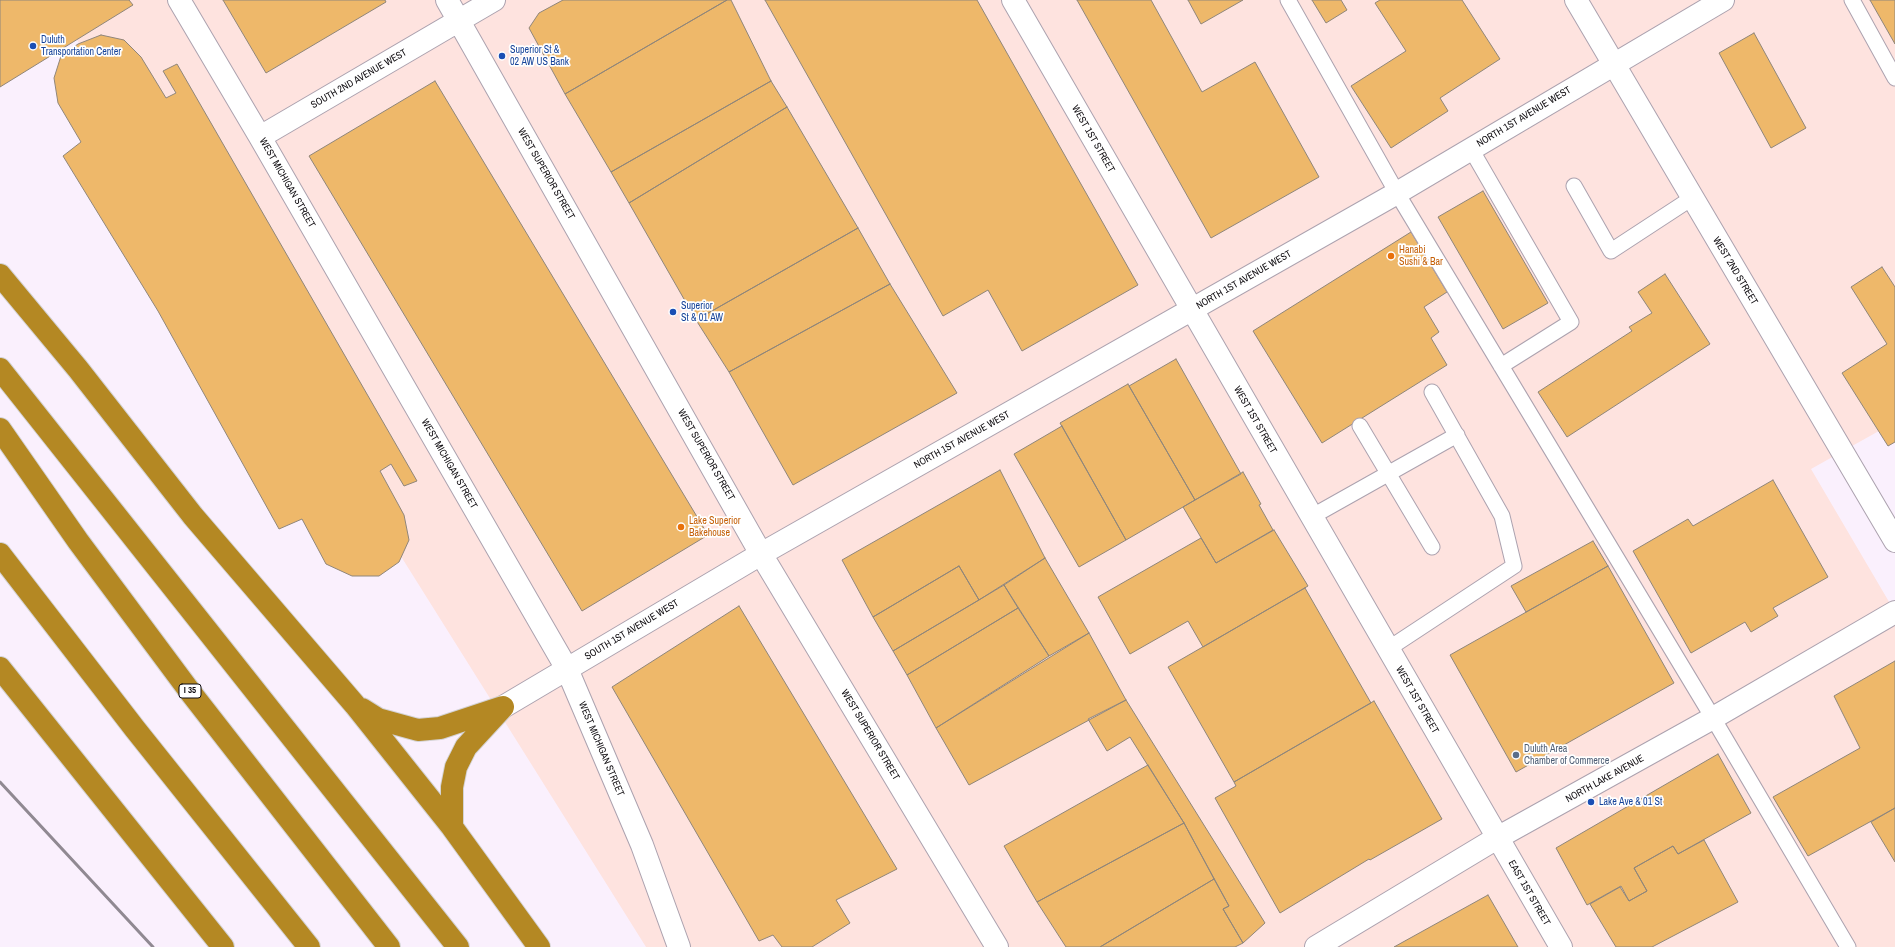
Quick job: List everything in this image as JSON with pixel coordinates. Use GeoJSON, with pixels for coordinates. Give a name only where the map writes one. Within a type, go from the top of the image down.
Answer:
{"type":"FeatureCollection","features":[{"type":"Feature","properties":{"kind":"highway"},"geometry":{"type":"LineString","coordinates":[[0,275],[78,369],[193,516],[355,705],[452,827],[539,947]]}},
{"type":"Feature","properties":{"kind":"highway"},"geometry":{"type":"LineString","coordinates":[[0,369],[458,947]]}},
{"type":"Feature","properties":{"kind":"highway","name":"I 35"},"geometry":{"type":"LineString","coordinates":[[0,428],[78,541],[191,693],[388,947]]}},
{"type":"Feature","properties":{"kind":"highway"},"geometry":{"type":"LineString","coordinates":[[0,554],[135,729],[309,947]]}},
{"type":"Feature","properties":{"kind":"highway"},"geometry":{"type":"LineString","coordinates":[[0,668],[223,947]]}},
{"type":"Feature","properties":{"kind":"highway"},"geometry":{"type":"LineString","coordinates":[[355,705],[378,718],[418,730],[440,728],[503,707]]}},
{"type":"Feature","properties":{"kind":"highway"},"geometry":{"type":"LineString","coordinates":[[452,827],[452,787],[456,767],[466,747],[503,707]]}},
{"type":"Feature","properties":{"kind":"street","name":"WEST MICHIGAN STREET"},"geometry":{"type":"LineString","coordinates":[[179,0],[260,137],[567,669],[642,845],[679,947]]}},
{"type":"Feature","properties":{"kind":"street","name":"WEST SUPERIOR STREET"},"geometry":{"type":"LineString","coordinates":[[447,0],[761,554],[997,947]]}},
{"type":"Feature","properties":{"kind":"street","name":"SOUTH 2ND AVENUE WEST"},"geometry":{"type":"LineString","coordinates":[[260,137],[494,0]]}},
{"type":"Feature","properties":{"kind":"street","name":"WEST 1ST STREET"},"geometry":{"type":"LineString","coordinates":[[1013,0],[1497,838]]}},
{"type":"Feature","properties":{"kind":"street","name":"WEST 2ND STREET"},"geometry":{"type":"LineString","coordinates":[[1576,0],[1895,541]]}},
{"type":"Feature","properties":{"kind":"street","name":"NORTH 1ST AVENUE WEST"},"geometry":{"type":"LineString","coordinates":[[761,554],[1192,311],[1723,0]]}},
{"type":"Feature","properties":{"kind":"street","name":"SOUTH 1ST AVENUE WEST"},"geometry":{"type":"LineString","coordinates":[[503,707],[761,554]]}},
{"type":"Feature","properties":{"kind":"street","name":"NORTH LAKE AVENUE"},"geometry":{"type":"LineString","coordinates":[[1316,947],[1497,838],[1713,718],[1895,612]]}},
{"type":"Feature","properties":{"kind":"street","name":"EAST 1ST STREET"},"geometry":{"type":"LineString","coordinates":[[1497,838],[1561,947]]}},
{"type":"Feature","properties":{"kind":"lane"},"geometry":{"type":"LineString","coordinates":[[1288,0],[1397,192],[1713,718],[1848,947]]}},
{"type":"Feature","properties":{"kind":"lane"},"geometry":{"type":"LineString","coordinates":[[1852,0],[1895,78]]}},
{"type":"Feature","properties":{"kind":"lane"},"geometry":{"type":"LineString","coordinates":[[1470,149],[1571,322],[1501,366]]}},
{"type":"Feature","properties":{"kind":"lane"},"geometry":{"type":"LineString","coordinates":[[1574,186],[1611,251],[1692,198]]}},
{"type":"Feature","properties":{"kind":"lane"},"geometry":{"type":"LineString","coordinates":[[1388,649],[1514,566],[1502,516],[1432,392]]}},
{"type":"Feature","properties":{"kind":"lane"},"geometry":{"type":"LineString","coordinates":[[1360,426],[1432,547]]}},
{"type":"Feature","properties":{"kind":"lane"},"geometry":{"type":"LineString","coordinates":[[1311,516],[1457,435]]}},
{"type":"Feature","properties":{"kind":"shaded area"},"geometry":{"type":"Polygon","coordinates":[[[52,0],[1895,0],[1895,422],[1811,469],[1895,612],[1895,947],[646,947],[52,0]]]}},
{"type":"Feature","properties":{"kind":"building","name":"Duluth Transportation Center"},"geometry":{"type":"Polygon","coordinates":[[[0,0],[129,0],[133,5],[0,87],[0,0]]]}},
{"type":"Feature","properties":{"kind":"building"},"geometry":{"type":"Polygon","coordinates":[[[223,0],[385,0],[386,2],[266,73],[223,0]]]}},
{"type":"Feature","properties":{"kind":"building"},"geometry":{"type":"Polygon","coordinates":[[[563,0],[727,0],[565,94],[529,28],[539,13],[563,0]]]}},
{"type":"Feature","properties":{"kind":"building"},"geometry":{"type":"Polygon","coordinates":[[[727,0],[731,0],[771,81],[611,172],[565,94],[727,0]]]}},
{"type":"Feature","properties":{"kind":"building"},"geometry":{"type":"Polygon","coordinates":[[[765,0],[977,0],[1138,285],[1022,351],[988,290],[943,316],[765,0]]]}},
{"type":"Feature","properties":{"kind":"building"},"geometry":{"type":"Polygon","coordinates":[[[1077,0],[1151,0],[1202,92],[1255,62],[1319,177],[1211,238],[1077,0]]]}},
{"type":"Feature","properties":{"kind":"building"},"geometry":{"type":"Polygon","coordinates":[[[1188,0],[1243,0],[1201,24],[1188,0]]]}},
{"type":"Feature","properties":{"kind":"building"},"geometry":{"type":"Polygon","coordinates":[[[1312,0],[1341,0],[1347,10],[1326,23],[1312,0]]]}},
{"type":"Feature","properties":{"kind":"building"},"geometry":{"type":"Polygon","coordinates":[[[1380,0],[1462,0],[1500,59],[1440,98],[1448,111],[1391,148],[1351,86],[1406,51],[1375,3],[1380,0]]]}},
{"type":"Feature","properties":{"kind":"building"},"geometry":{"type":"Polygon","coordinates":[[[1870,0],[1895,0],[1895,44],[1870,0]]]}},
{"type":"Feature","properties":{"kind":"building"},"geometry":{"type":"Polygon","coordinates":[[[1754,33],[1806,128],[1771,148],[1719,53],[1754,33]]]}},
{"type":"Feature","properties":{"kind":"building"},"geometry":{"type":"Polygon","coordinates":[[[101,35],[124,40],[141,57],[166,98],[176,93],[163,71],[177,64],[417,481],[404,486],[391,464],[380,471],[404,515],[409,540],[399,562],[379,576],[352,576],[326,564],[302,519],[279,529],[158,311],[63,156],[81,142],[58,103],[54,78],[61,56],[78,44],[101,35]]]}},
{"type":"Feature","properties":{"kind":"building"},"geometry":{"type":"Polygon","coordinates":[[[435,81],[708,535],[582,611],[309,156],[435,81]]]}},
{"type":"Feature","properties":{"kind":"building"},"geometry":{"type":"Polygon","coordinates":[[[771,81],[787,107],[629,203],[611,172],[771,81]]]}},
{"type":"Feature","properties":{"kind":"building"},"geometry":{"type":"Polygon","coordinates":[[[787,107],[858,228],[696,320],[629,203],[787,107]]]}},
{"type":"Feature","properties":{"kind":"building"},"geometry":{"type":"Polygon","coordinates":[[[1483,191],[1548,303],[1503,329],[1438,217],[1483,191]]]}},
{"type":"Feature","properties":{"kind":"building"},"geometry":{"type":"Polygon","coordinates":[[[858,228],[890,284],[729,372],[696,320],[858,228]]]}},
{"type":"Feature","properties":{"kind":"building"},"geometry":{"type":"Polygon","coordinates":[[[1411,232],[1447,292],[1424,307],[1439,332],[1431,338],[1447,365],[1322,443],[1253,331],[1411,232]]]}},
{"type":"Feature","properties":{"kind":"building"},"geometry":{"type":"Polygon","coordinates":[[[1882,267],[1895,287],[1895,442],[1888,446],[1842,373],[1887,344],[1851,287],[1882,267]]]}},
{"type":"Feature","properties":{"kind":"building"},"geometry":{"type":"Polygon","coordinates":[[[1665,274],[1710,344],[1567,437],[1538,392],[1632,331],[1629,327],[1652,313],[1638,292],[1665,274]]]}},
{"type":"Feature","properties":{"kind":"building"},"geometry":{"type":"Polygon","coordinates":[[[890,284],[957,393],[793,485],[729,372],[890,284]]]}},
{"type":"Feature","properties":{"kind":"building"},"geometry":{"type":"Polygon","coordinates":[[[1176,359],[1241,474],[1195,500],[1129,386],[1176,359]]]}},
{"type":"Feature","properties":{"kind":"building"},"geometry":{"type":"Polygon","coordinates":[[[1128,384],[1195,500],[1126,540],[1060,423],[1128,384]]]}},
{"type":"Feature","properties":{"kind":"building"},"geometry":{"type":"Polygon","coordinates":[[[1062,426],[1126,540],[1079,567],[1014,454],[1062,426]]]}},
{"type":"Feature","properties":{"kind":"building"},"geometry":{"type":"Polygon","coordinates":[[[1000,470],[1045,558],[979,600],[959,566],[873,617],[842,560],[1000,470]]]}},
{"type":"Feature","properties":{"kind":"building"},"geometry":{"type":"Polygon","coordinates":[[[1243,472],[1261,504],[1259,505],[1273,530],[1216,563],[1183,507],[1243,472]]]}},
{"type":"Feature","properties":{"kind":"building"},"geometry":{"type":"Polygon","coordinates":[[[1773,480],[1828,577],[1773,608],[1778,616],[1751,632],[1745,622],[1691,653],[1633,551],[1688,519],[1693,526],[1773,480]]]}},
{"type":"Feature","properties":{"kind":"building"},"geometry":{"type":"Polygon","coordinates":[[[1274,530],[1308,586],[1203,647],[1188,621],[1130,654],[1098,597],[1201,538],[1216,563],[1274,530]]]}},
{"type":"Feature","properties":{"kind":"building"},"geometry":{"type":"Polygon","coordinates":[[[1593,541],[1608,566],[1526,612],[1511,586],[1593,541]]]}},
{"type":"Feature","properties":{"kind":"building"},"geometry":{"type":"Polygon","coordinates":[[[1045,558],[1089,633],[1049,656],[1004,585],[1045,558]]]}},
{"type":"Feature","properties":{"kind":"building"},"geometry":{"type":"Polygon","coordinates":[[[959,566],[979,600],[893,651],[873,617],[959,566]]]}},
{"type":"Feature","properties":{"kind":"building"},"geometry":{"type":"Polygon","coordinates":[[[1608,566],[1674,683],[1516,772],[1450,655],[1608,566]]]}},
{"type":"Feature","properties":{"kind":"building"},"geometry":{"type":"Polygon","coordinates":[[[1004,585],[1018,608],[907,675],[893,651],[1004,585]]]}},
{"type":"Feature","properties":{"kind":"building"},"geometry":{"type":"Polygon","coordinates":[[[1305,588],[1371,703],[1234,782],[1168,667],[1305,588]]]}},
{"type":"Feature","properties":{"kind":"building"},"geometry":{"type":"Polygon","coordinates":[[[739,606],[897,869],[836,900],[850,923],[812,947],[782,947],[773,935],[759,941],[612,687],[739,606]]]}},
{"type":"Feature","properties":{"kind":"building"},"geometry":{"type":"Polygon","coordinates":[[[1018,608],[1049,656],[936,728],[907,675],[1018,608]]]}},
{"type":"Feature","properties":{"kind":"building"},"geometry":{"type":"Polygon","coordinates":[[[1089,633],[1126,700],[969,785],[936,728],[1089,633]]]}},
{"type":"Feature","properties":{"kind":"building"},"geometry":{"type":"Polygon","coordinates":[[[1895,661],[1895,808],[1808,856],[1773,797],[1860,748],[1834,696],[1895,661]]]}},
{"type":"Feature","properties":{"kind":"building"},"geometry":{"type":"Polygon","coordinates":[[[1126,700],[1265,923],[1243,943],[1223,909],[1229,906],[1184,823],[1130,737],[1107,751],[1088,719],[1126,700]]]}},
{"type":"Feature","properties":{"kind":"building"},"geometry":{"type":"Polygon","coordinates":[[[1374,701],[1442,819],[1370,860],[1369,859],[1280,913],[1215,798],[1236,786],[1234,782],[1374,701]]]}},
{"type":"Feature","properties":{"kind":"building"},"geometry":{"type":"Polygon","coordinates":[[[1718,754],[1751,813],[1678,854],[1673,846],[1634,868],[1647,891],[1629,901],[1621,886],[1587,905],[1556,848],[1718,754]]]}},
{"type":"Feature","properties":{"kind":"building"},"geometry":{"type":"Polygon","coordinates":[[[1148,765],[1184,823],[1037,902],[1004,846],[1148,765]]]}},
{"type":"Feature","properties":{"kind":"building"},"geometry":{"type":"Polygon","coordinates":[[[1895,808],[1895,862],[1871,822],[1895,808]]]}},
{"type":"Feature","properties":{"kind":"building"},"geometry":{"type":"Polygon","coordinates":[[[1184,823],[1214,879],[1100,947],[1066,947],[1037,902],[1184,823]]]}},
{"type":"Feature","properties":{"kind":"building"},"geometry":{"type":"Polygon","coordinates":[[[1704,840],[1738,902],[1652,947],[1616,947],[1590,904],[1620,887],[1629,901],[1647,891],[1634,868],[1673,846],[1678,854],[1704,840]]]}},
{"type":"Feature","properties":{"kind":"building"},"geometry":{"type":"Polygon","coordinates":[[[1214,879],[1229,906],[1223,909],[1243,943],[1235,947],[1100,947],[1214,879]]]}},
{"type":"Feature","properties":{"kind":"building"},"geometry":{"type":"Polygon","coordinates":[[[1488,895],[1518,947],[1394,947],[1488,895]]]}},
{"type":"Feature","properties":{"kind":"railway"},"geometry":{"type":"LineString","coordinates":[[0,782],[153,947]]}},
{"type":"Feature","properties":{"kind":"place","name":"Duluth Transportation Center"},"geometry":{"type":"Point","coordinates":[33,46]}},
{"type":"Feature","properties":{"kind":"place","name":"Superior St & 02 AW US Bank"},"geometry":{"type":"Point","coordinates":[502,56]}},
{"type":"Feature","properties":{"kind":"place","name":"Hanabi Sushi & Bar"},"geometry":{"type":"Point","coordinates":[1391,256]}},
{"type":"Feature","properties":{"kind":"place","name":"Superior St & 01 AW"},"geometry":{"type":"Point","coordinates":[673,312]}},
{"type":"Feature","properties":{"kind":"place","name":"Lake Superior Bakehouse"},"geometry":{"type":"Point","coordinates":[681,527]}},
{"type":"Feature","properties":{"kind":"place","name":"Duluth Area Chamber of Commerce"},"geometry":{"type":"Point","coordinates":[1516,755]}},
{"type":"Feature","properties":{"kind":"place","name":"Lake Ave & 01 St"},"geometry":{"type":"Point","coordinates":[1591,802]}}]}
